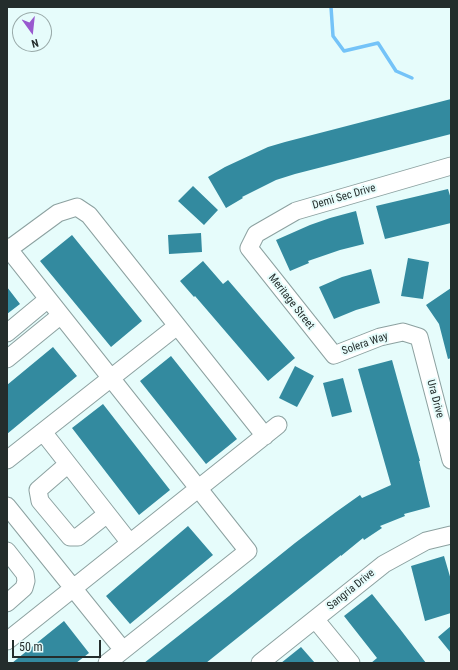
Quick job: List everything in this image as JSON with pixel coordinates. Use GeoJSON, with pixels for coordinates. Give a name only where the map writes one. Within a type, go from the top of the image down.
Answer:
{"type":"FeatureCollection","features":[{"type":"Feature","properties":{"kind":"street","name":"Demi Sec Drive"},"geometry":{"type":"LineString","coordinates":[[249,248],[256,234],[296,211],[451,166]]}},
{"type":"Feature","properties":{"kind":"street"},"geometry":{"type":"LineString","coordinates":[[107,663],[248,551],[8,248],[58,213],[77,207],[89,215],[265,436]]}},
{"type":"Feature","properties":{"kind":"street","name":"Meritage Street"},"geometry":{"type":"LineString","coordinates":[[249,248],[334,355]]}},
{"type":"Feature","properties":{"kind":"street"},"geometry":{"type":"LineString","coordinates":[[7,333],[48,299]]}},
{"type":"Feature","properties":{"kind":"street"},"geometry":{"type":"LineString","coordinates":[[7,359],[61,315]]}},
{"type":"Feature","properties":{"kind":"street"},"geometry":{"type":"LineString","coordinates":[[7,460],[177,326]]}},
{"type":"Feature","properties":{"kind":"street","name":"Solera Way"},"geometry":{"type":"LineString","coordinates":[[334,355],[380,337],[403,332],[419,338]]}},
{"type":"Feature","properties":{"kind":"street","name":"Ura Drive"},"geometry":{"type":"LineString","coordinates":[[419,338],[451,460]]}},
{"type":"Feature","properties":{"kind":"street"},"geometry":{"type":"LineString","coordinates":[[7,641],[278,425]]}},
{"type":"Feature","properties":{"kind":"street"},"geometry":{"type":"LineString","coordinates":[[43,432],[130,544]]}},
{"type":"Feature","properties":{"kind":"street"},"geometry":{"type":"LineString","coordinates":[[68,464],[38,490],[40,501],[70,537],[78,537],[107,514]]}},
{"type":"Feature","properties":{"kind":"street"},"geometry":{"type":"LineString","coordinates":[[7,506],[123,650]]}},
{"type":"Feature","properties":{"kind":"street","name":"Sangria Drive"},"geometry":{"type":"LineString","coordinates":[[260,663],[384,564],[426,541],[451,534]]}},
{"type":"Feature","properties":{"kind":"street"},"geometry":{"type":"LineString","coordinates":[[7,551],[26,574],[26,581],[24,588],[7,603]]}},
{"type":"Feature","properties":{"kind":"street"},"geometry":{"type":"LineString","coordinates":[[315,619],[351,663]]}},
{"type":"Feature","properties":{"kind":"building"},"geometry":{"type":"Polygon","coordinates":[[[451,99],[451,134],[276,180],[242,197],[243,198],[226,208],[208,177],[225,167],[268,147],[451,99]]]}},
{"type":"Feature","properties":{"kind":"building"},"geometry":{"type":"Polygon","coordinates":[[[193,186],[218,210],[204,225],[178,201],[193,186]]]}},
{"type":"Feature","properties":{"kind":"building"},"geometry":{"type":"Polygon","coordinates":[[[448,189],[451,199],[451,223],[385,239],[376,206],[448,189]]]}},
{"type":"Feature","properties":{"kind":"building"},"geometry":{"type":"Polygon","coordinates":[[[356,211],[364,244],[340,250],[308,261],[309,263],[290,271],[276,240],[310,225],[356,211]]]}},
{"type":"Feature","properties":{"kind":"building"},"geometry":{"type":"Polygon","coordinates":[[[201,233],[202,252],[169,254],[168,235],[201,233]]]}},
{"type":"Feature","properties":{"kind":"building"},"geometry":{"type":"Polygon","coordinates":[[[72,235],[142,321],[111,347],[40,261],[72,235]]]}},
{"type":"Feature","properties":{"kind":"building"},"geometry":{"type":"Polygon","coordinates":[[[408,258],[429,262],[423,299],[401,296],[408,258]]]}},
{"type":"Feature","properties":{"kind":"building"},"geometry":{"type":"Polygon","coordinates":[[[203,261],[223,284],[228,280],[295,358],[268,381],[195,296],[194,297],[180,281],[203,261]]]}},
{"type":"Feature","properties":{"kind":"building"},"geometry":{"type":"Polygon","coordinates":[[[371,269],[380,303],[356,310],[334,319],[319,287],[342,277],[371,269]]]}},
{"type":"Feature","properties":{"kind":"building"},"geometry":{"type":"Polygon","coordinates":[[[7,287],[20,304],[7,314],[7,287]]]}},
{"type":"Feature","properties":{"kind":"building"},"geometry":{"type":"Polygon","coordinates":[[[451,288],[451,358],[448,359],[439,324],[426,305],[451,288]]]}},
{"type":"Feature","properties":{"kind":"building"},"geometry":{"type":"Polygon","coordinates":[[[53,347],[77,376],[7,434],[7,385],[53,347]]]}},
{"type":"Feature","properties":{"kind":"building"},"geometry":{"type":"Polygon","coordinates":[[[171,356],[237,439],[206,464],[140,381],[171,356]]]}},
{"type":"Feature","properties":{"kind":"building"},"geometry":{"type":"Polygon","coordinates":[[[392,360],[420,461],[430,507],[404,514],[405,516],[380,526],[382,528],[364,540],[363,538],[206,663],[144,663],[336,512],[360,495],[362,498],[391,485],[358,369],[392,360]]]}},
{"type":"Feature","properties":{"kind":"building"},"geometry":{"type":"Polygon","coordinates":[[[295,366],[314,376],[297,407],[279,398],[295,366]]]}},
{"type":"Feature","properties":{"kind":"building"},"geometry":{"type":"Polygon","coordinates":[[[343,378],[352,412],[332,417],[323,383],[343,378]]]}},
{"type":"Feature","properties":{"kind":"building"},"geometry":{"type":"Polygon","coordinates":[[[103,404],[170,490],[139,515],[72,428],[103,404]]]}},
{"type":"Feature","properties":{"kind":"building"},"geometry":{"type":"Polygon","coordinates":[[[188,526],[213,555],[130,624],[106,596],[188,526]]]}},
{"type":"Feature","properties":{"kind":"building"},"geometry":{"type":"Polygon","coordinates":[[[444,556],[451,580],[451,613],[425,621],[411,566],[444,556]]]}},
{"type":"Feature","properties":{"kind":"building"},"geometry":{"type":"Polygon","coordinates":[[[372,594],[426,663],[371,663],[377,658],[344,616],[372,594]]]}},
{"type":"Feature","properties":{"kind":"building"},"geometry":{"type":"Polygon","coordinates":[[[64,621],[89,653],[76,663],[12,663],[64,621]]]}},
{"type":"Feature","properties":{"kind":"building"},"geometry":{"type":"Polygon","coordinates":[[[451,626],[451,653],[438,637],[451,626]]]}},
{"type":"Feature","properties":{"kind":"building"},"geometry":{"type":"Polygon","coordinates":[[[301,647],[315,663],[281,663],[301,647]]]}},
{"type":"Feature","properties":{"kind":"waterway"},"geometry":{"type":"LineString","coordinates":[[331,7],[333,36],[344,51],[378,43],[396,71],[412,78]]}}]}
